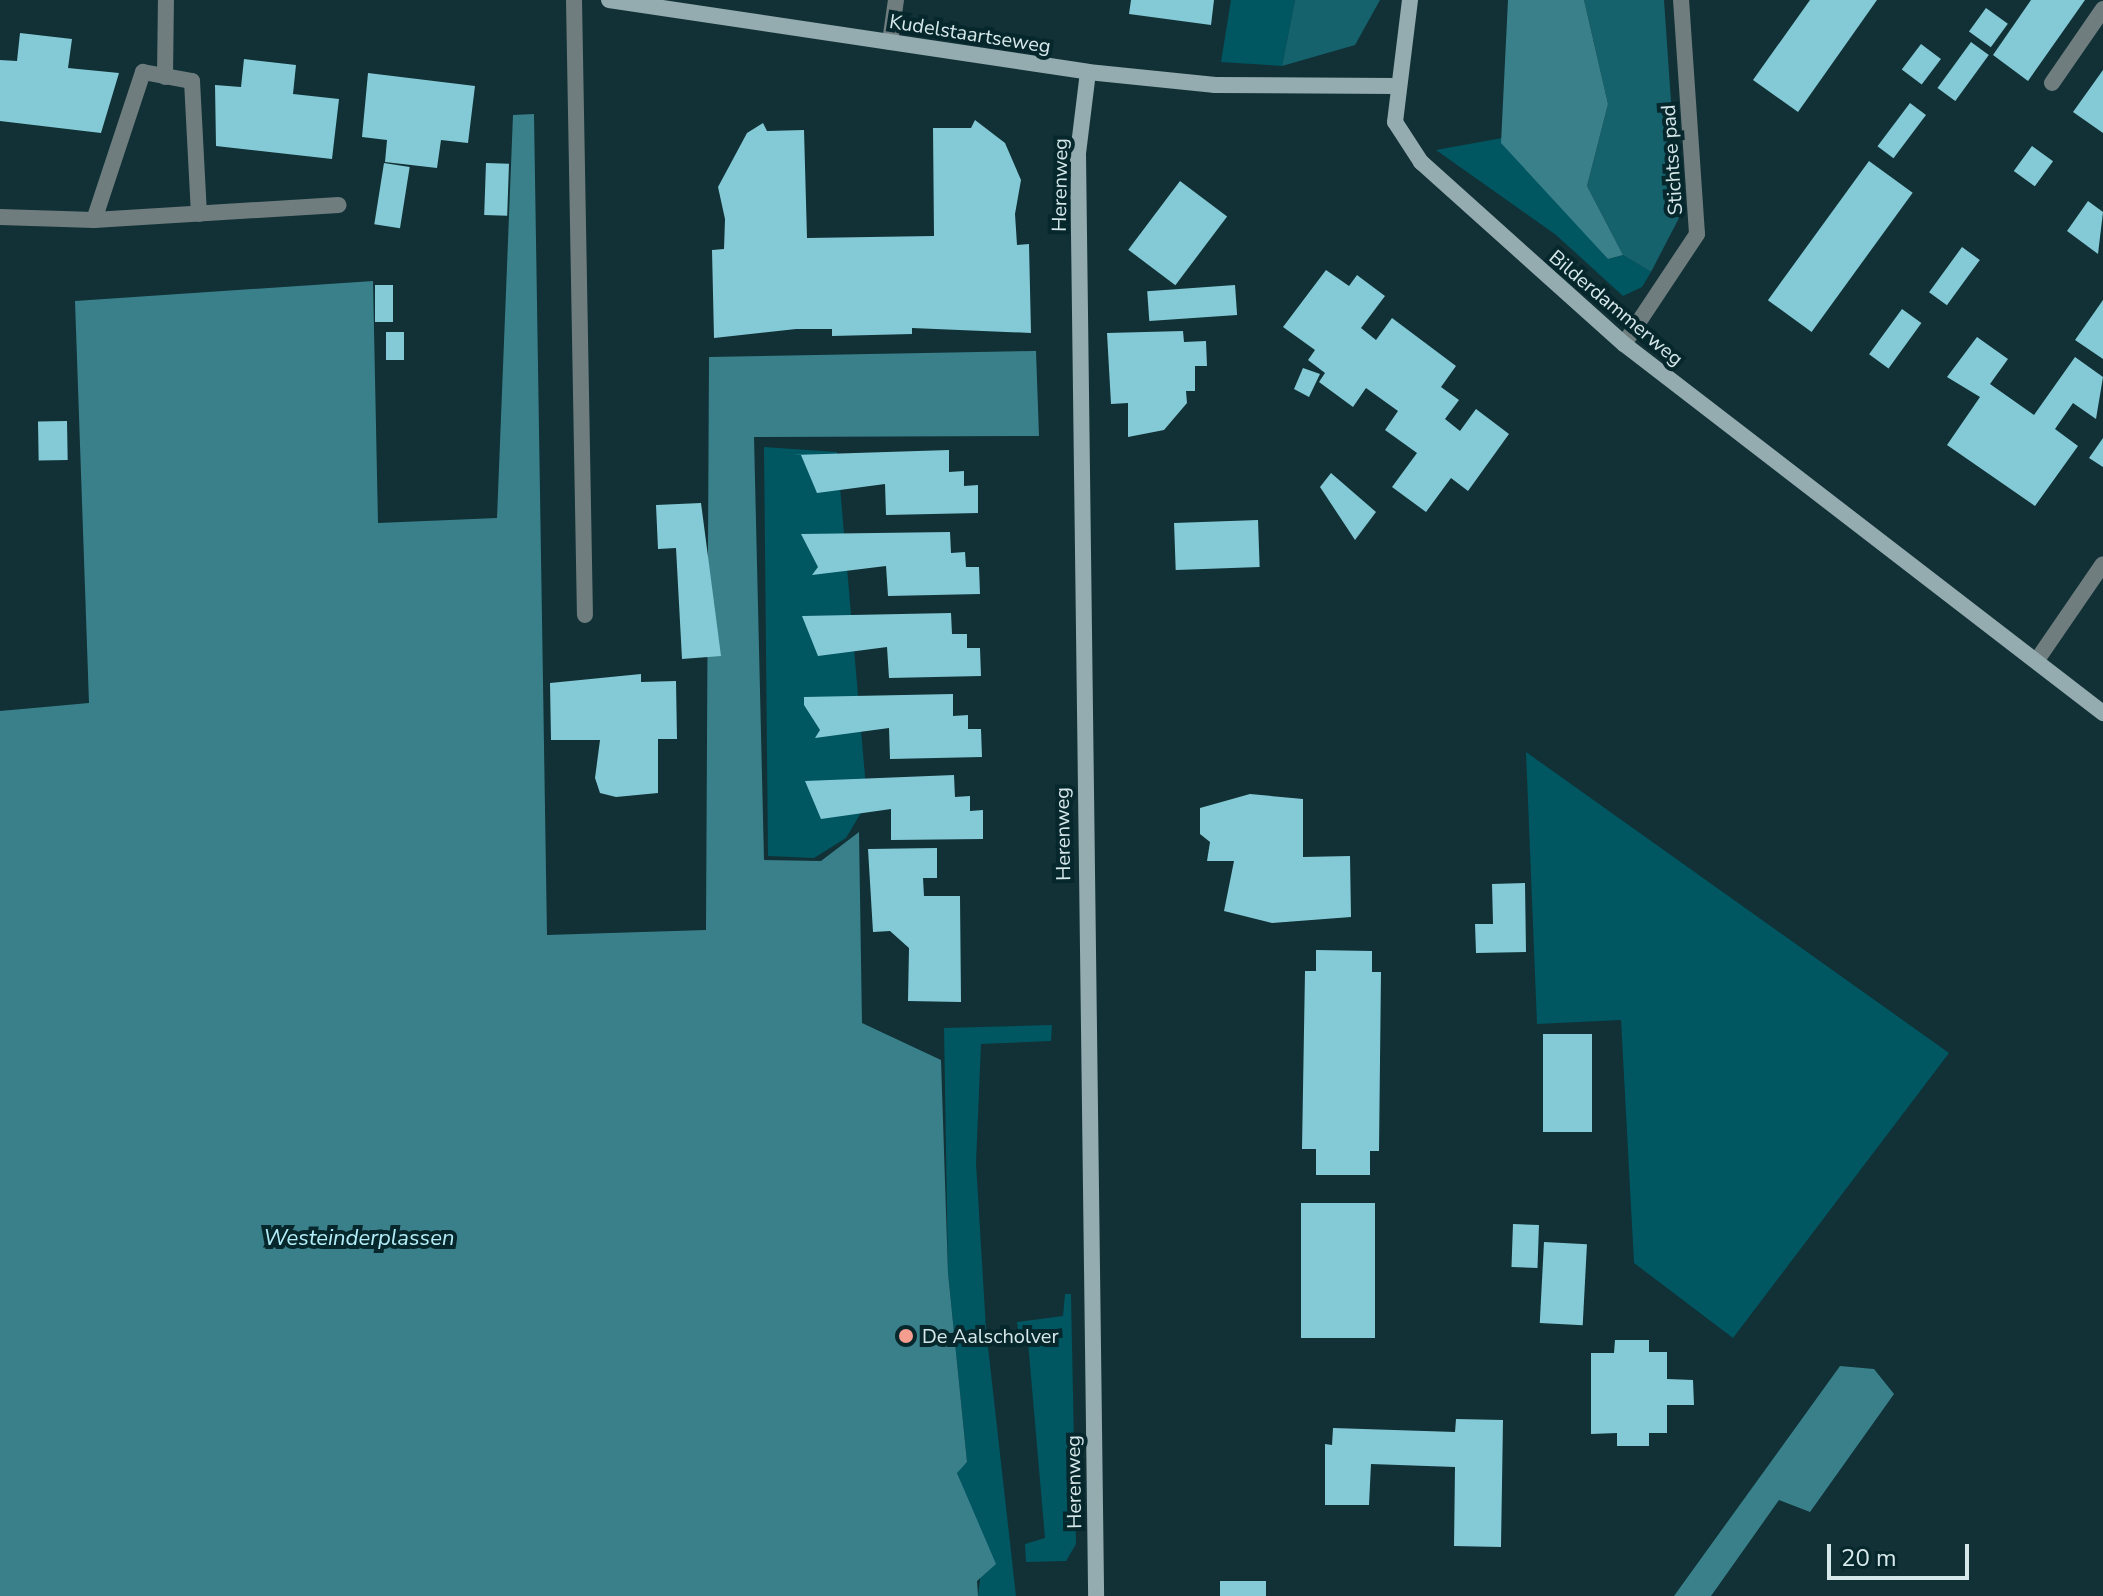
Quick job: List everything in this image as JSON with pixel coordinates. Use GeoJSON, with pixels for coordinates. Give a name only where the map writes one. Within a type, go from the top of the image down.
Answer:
{"type":"FeatureCollection","features":[{"type":"Feature","properties":{"kind":"street"},"geometry":{"type":"LineString","coordinates":[[165,77],[166,0]]}},
{"type":"Feature","properties":{"kind":"street"},"geometry":{"type":"LineString","coordinates":[[574,0],[585,615]]}},
{"type":"Feature","properties":{"kind":"street","name":"Kudelstaartseweg"},"geometry":{"type":"LineString","coordinates":[[609,0],[1088,72]]}},
{"type":"Feature","properties":{"kind":"street"},"geometry":{"type":"LineString","coordinates":[[890,42],[896,0]]}},
{"type":"Feature","properties":{"kind":"street","name":"Bilderdammerweg"},"geometry":{"type":"LineString","coordinates":[[1410,0],[1394,86],[1395,122],[1421,162],[1624,344],[2103,713]]}},
{"type":"Feature","properties":{"kind":"street","name":"Stichtse pad"},"geometry":{"type":"LineString","coordinates":[[1624,344],[1697,234],[1681,0]]}},
{"type":"Feature","properties":{"kind":"street"},"geometry":{"type":"LineString","coordinates":[[2052,83],[2103,9]]}},
{"type":"Feature","properties":{"kind":"street"},"geometry":{"type":"LineString","coordinates":[[94,220],[143,72],[192,81],[199,214]]}},
{"type":"Feature","properties":{"kind":"street"},"geometry":{"type":"LineString","coordinates":[[1088,72],[1215,85],[1394,86]]}},
{"type":"Feature","properties":{"kind":"street","name":"Herenweg"},"geometry":{"type":"LineString","coordinates":[[1088,72],[1078,170],[1096,1596]]}},
{"type":"Feature","properties":{"kind":"street"},"geometry":{"type":"LineString","coordinates":[[0,217],[94,220],[339,205]]}},
{"type":"Feature","properties":{"kind":"street"},"geometry":{"type":"LineString","coordinates":[[2037,660],[2103,564]]}},
{"type":"Feature","properties":{"kind":"shaded area"},"geometry":{"type":"Polygon","coordinates":[[[1231,0],[1295,0],[1282,66],[1221,62],[1231,0]]]}},
{"type":"Feature","properties":{"kind":"shaded area"},"geometry":{"type":"Polygon","coordinates":[[[1295,0],[1380,0],[1355,45],[1282,66],[1295,0]]]}},
{"type":"Feature","properties":{"kind":"shaded area"},"geometry":{"type":"Polygon","coordinates":[[[1584,0],[1664,0],[1679,218],[1651,272],[1623,255],[1587,186],[1608,104],[1584,0]]]}},
{"type":"Feature","properties":{"kind":"shaded area"},"geometry":{"type":"Polygon","coordinates":[[[1502,138],[1608,259],[1623,255],[1651,272],[1642,287],[1623,296],[1556,235],[1436,150],[1502,138]]]}},
{"type":"Feature","properties":{"kind":"shaded area"},"geometry":{"type":"Polygon","coordinates":[[[764,447],[837,452],[865,776],[862,811],[846,838],[814,858],[768,856],[764,447]]]}},
{"type":"Feature","properties":{"kind":"shaded area"},"geometry":{"type":"Polygon","coordinates":[[[1526,752],[1949,1053],[1733,1338],[1634,1263],[1621,1020],[1537,1024],[1526,752]]]}},
{"type":"Feature","properties":{"kind":"shaded area"},"geometry":{"type":"Polygon","coordinates":[[[1052,1025],[1051,1041],[981,1044],[976,1163],[986,1329],[1016,1596],[978,1596],[984,1547],[957,1472],[967,1462],[948,1273],[944,1028],[1052,1025]]]}},
{"type":"Feature","properties":{"kind":"shaded area"},"geometry":{"type":"Polygon","coordinates":[[[1065,1294],[1071,1294],[1076,1544],[1066,1561],[1026,1562],[1025,1544],[1045,1538],[1028,1342],[1019,1338],[1017,1322],[1063,1316],[1065,1294]]]}},
{"type":"Feature","properties":{"kind":"water"},"geometry":{"type":"Polygon","coordinates":[[[1508,0],[1584,0],[1608,104],[1587,186],[1623,255],[1608,259],[1501,143],[1508,0]]]}},
{"type":"Feature","properties":{"kind":"water","name":"Westeinderplassen"},"geometry":{"type":"Polygon","coordinates":[[[534,114],[547,935],[706,930],[709,357],[1036,351],[1039,436],[754,437],[764,860],[821,861],[859,832],[862,1023],[941,1060],[948,1273],[967,1462],[957,1473],[996,1564],[977,1581],[978,1596],[0,1596],[0,711],[89,703],[75,301],[373,281],[378,523],[497,518],[513,115],[534,114]]]}},
{"type":"Feature","properties":{"kind":"water"},"geometry":{"type":"Polygon","coordinates":[[[1840,1366],[1874,1369],[1894,1394],[1810,1512],[1779,1500],[1711,1596],[1674,1596],[1840,1366]]]}},
{"type":"Feature","properties":{"kind":"building"},"geometry":{"type":"Polygon","coordinates":[[[1131,0],[1214,0],[1211,25],[1129,14],[1131,0]]]}},
{"type":"Feature","properties":{"kind":"building"},"geometry":{"type":"Polygon","coordinates":[[[1810,0],[1877,0],[1798,112],[1753,80],[1810,0]]]}},
{"type":"Feature","properties":{"kind":"building"},"geometry":{"type":"Polygon","coordinates":[[[2031,0],[2085,0],[2028,81],[1993,55],[2031,0]]]}},
{"type":"Feature","properties":{"kind":"building"},"geometry":{"type":"Polygon","coordinates":[[[1986,8],[2008,24],[1991,47],[1969,31],[1986,8]]]}},
{"type":"Feature","properties":{"kind":"building"},"geometry":{"type":"Polygon","coordinates":[[[20,33],[72,39],[68,68],[119,73],[101,133],[0,121],[0,60],[17,61],[20,33]]]}},
{"type":"Feature","properties":{"kind":"building"},"geometry":{"type":"Polygon","coordinates":[[[1971,42],[1989,55],[1955,101],[1937,88],[1971,42]]]}},
{"type":"Feature","properties":{"kind":"building"},"geometry":{"type":"Polygon","coordinates":[[[1921,44],[1941,59],[1922,85],[1902,70],[1921,44]]]}},
{"type":"Feature","properties":{"kind":"building"},"geometry":{"type":"Polygon","coordinates":[[[244,59],[296,65],[293,94],[339,99],[332,159],[216,146],[215,85],[241,87],[244,59]]]}},
{"type":"Feature","properties":{"kind":"building"},"geometry":{"type":"Polygon","coordinates":[[[2103,70],[2103,133],[2073,112],[2103,70]]]}},
{"type":"Feature","properties":{"kind":"building"},"geometry":{"type":"Polygon","coordinates":[[[368,73],[475,86],[468,143],[441,140],[437,168],[385,162],[387,140],[362,137],[368,73]]]}},
{"type":"Feature","properties":{"kind":"building"},"geometry":{"type":"Polygon","coordinates":[[[1910,103],[1926,115],[1893,158],[1878,146],[1910,103]]]}},
{"type":"Feature","properties":{"kind":"building"},"geometry":{"type":"Polygon","coordinates":[[[975,120],[1005,143],[1021,180],[1015,214],[1017,245],[1029,244],[1031,333],[912,328],[912,334],[832,336],[832,329],[796,329],[714,338],[712,250],[724,249],[725,219],[718,187],[747,133],[763,123],[767,131],[804,130],[807,238],[934,236],[933,128],[971,128],[975,120]]]}},
{"type":"Feature","properties":{"kind":"building"},"geometry":{"type":"Polygon","coordinates":[[[2032,146],[2053,161],[2035,186],[2014,171],[2032,146]]]}},
{"type":"Feature","properties":{"kind":"building"},"geometry":{"type":"Polygon","coordinates":[[[1869,161],[1913,193],[1812,332],[1768,300],[1869,161]]]}},
{"type":"Feature","properties":{"kind":"building"},"geometry":{"type":"Polygon","coordinates":[[[384,163],[410,167],[400,228],[374,224],[384,163]]]}},
{"type":"Feature","properties":{"kind":"building"},"geometry":{"type":"Polygon","coordinates":[[[486,163],[509,164],[507,216],[484,215],[486,163]]]}},
{"type":"Feature","properties":{"kind":"building"},"geometry":{"type":"Polygon","coordinates":[[[1180,181],[1227,217],[1175,285],[1128,250],[1180,181]]]}},
{"type":"Feature","properties":{"kind":"building"},"geometry":{"type":"Polygon","coordinates":[[[2088,201],[2103,212],[2098,254],[2067,231],[2088,201]]]}},
{"type":"Feature","properties":{"kind":"building"},"geometry":{"type":"Polygon","coordinates":[[[1962,247],[1980,260],[1947,305],[1929,292],[1962,247]]]}},
{"type":"Feature","properties":{"kind":"building"},"geometry":{"type":"Polygon","coordinates":[[[1326,270],[1349,286],[1357,275],[1385,296],[1361,328],[1376,340],[1392,318],[1456,366],[1441,387],[1459,400],[1445,419],[1460,431],[1476,409],[1509,434],[1468,491],[1451,478],[1426,512],[1392,487],[1417,453],[1385,430],[1398,411],[1366,388],[1353,407],[1319,382],[1325,373],[1308,360],[1315,350],[1283,327],[1326,270]]]}},
{"type":"Feature","properties":{"kind":"building"},"geometry":{"type":"Polygon","coordinates":[[[375,285],[393,285],[393,322],[375,322],[375,285]]]}},
{"type":"Feature","properties":{"kind":"building"},"geometry":{"type":"Polygon","coordinates":[[[1235,285],[1237,315],[1149,321],[1147,291],[1235,285]]]}},
{"type":"Feature","properties":{"kind":"building"},"geometry":{"type":"Polygon","coordinates":[[[2103,300],[2103,359],[2075,340],[2103,300]]]}},
{"type":"Feature","properties":{"kind":"building"},"geometry":{"type":"Polygon","coordinates":[[[1902,309],[1921,323],[1889,368],[1869,354],[1902,309]]]}},
{"type":"Feature","properties":{"kind":"building"},"geometry":{"type":"Polygon","coordinates":[[[1183,331],[1184,342],[1206,341],[1207,366],[1195,366],[1195,391],[1186,391],[1187,403],[1164,430],[1128,437],[1128,403],[1111,404],[1107,333],[1183,331]]]}},
{"type":"Feature","properties":{"kind":"building"},"geometry":{"type":"Polygon","coordinates":[[[386,332],[404,332],[404,360],[386,360],[386,332]]]}},
{"type":"Feature","properties":{"kind":"building"},"geometry":{"type":"Polygon","coordinates":[[[1977,337],[2008,359],[1990,384],[2034,415],[2075,357],[2103,377],[2096,419],[2073,403],[2055,429],[2078,446],[2035,506],[1947,445],[1980,397],[1947,377],[1977,337]]]}},
{"type":"Feature","properties":{"kind":"building"},"geometry":{"type":"Polygon","coordinates":[[[1303,368],[1320,374],[1309,397],[1294,389],[1303,368]]]}},
{"type":"Feature","properties":{"kind":"building"},"geometry":{"type":"Polygon","coordinates":[[[67,421],[68,460],[39,461],[38,422],[67,421]]]}},
{"type":"Feature","properties":{"kind":"building"},"geometry":{"type":"Polygon","coordinates":[[[2103,438],[2103,467],[2089,458],[2103,438]]]}},
{"type":"Feature","properties":{"kind":"building"},"geometry":{"type":"Polygon","coordinates":[[[949,450],[949,472],[964,471],[964,486],[978,485],[978,513],[886,515],[885,484],[817,493],[801,455],[793,455],[949,450]]]}},
{"type":"Feature","properties":{"kind":"building"},"geometry":{"type":"Polygon","coordinates":[[[1331,473],[1376,512],[1355,540],[1320,487],[1331,473]]]}},
{"type":"Feature","properties":{"kind":"building"},"geometry":{"type":"Polygon","coordinates":[[[701,503],[721,656],[682,659],[676,548],[658,549],[656,505],[701,503]]]}},
{"type":"Feature","properties":{"kind":"building"},"geometry":{"type":"Polygon","coordinates":[[[1258,520],[1260,567],[1176,570],[1174,523],[1258,520]]]}},
{"type":"Feature","properties":{"kind":"building"},"geometry":{"type":"Polygon","coordinates":[[[950,532],[951,553],[965,552],[966,567],[979,567],[980,594],[888,596],[886,566],[812,575],[818,567],[801,534],[950,532]]]}},
{"type":"Feature","properties":{"kind":"building"},"geometry":{"type":"Polygon","coordinates":[[[951,613],[952,634],[967,634],[967,648],[980,648],[981,676],[889,678],[887,647],[818,656],[802,616],[951,613]]]}},
{"type":"Feature","properties":{"kind":"building"},"geometry":{"type":"Polygon","coordinates":[[[641,674],[641,682],[676,681],[677,739],[658,739],[658,793],[616,797],[600,793],[595,778],[600,740],[551,740],[550,683],[641,674]]]}},
{"type":"Feature","properties":{"kind":"building"},"geometry":{"type":"Polygon","coordinates":[[[953,694],[953,716],[968,715],[968,729],[981,729],[982,757],[890,759],[889,728],[815,738],[820,730],[804,705],[804,697],[953,694]]]}},
{"type":"Feature","properties":{"kind":"building"},"geometry":{"type":"Polygon","coordinates":[[[954,775],[955,797],[970,796],[970,811],[983,810],[983,839],[891,840],[891,809],[821,819],[805,781],[954,775]]]}},
{"type":"Feature","properties":{"kind":"building"},"geometry":{"type":"Polygon","coordinates":[[[1250,794],[1303,799],[1303,857],[1350,856],[1351,917],[1272,923],[1224,911],[1234,861],[1207,861],[1210,842],[1200,834],[1200,808],[1250,794]]]}},
{"type":"Feature","properties":{"kind":"building"},"geometry":{"type":"Polygon","coordinates":[[[937,848],[937,878],[923,878],[924,896],[960,896],[961,1002],[908,1001],[909,948],[890,931],[873,932],[868,849],[937,848]]]}},
{"type":"Feature","properties":{"kind":"building"},"geometry":{"type":"Polygon","coordinates":[[[1525,883],[1526,952],[1476,953],[1475,924],[1493,924],[1492,884],[1525,883]]]}},
{"type":"Feature","properties":{"kind":"building"},"geometry":{"type":"Polygon","coordinates":[[[1316,950],[1372,951],[1372,972],[1381,972],[1379,1151],[1370,1151],[1370,1175],[1316,1175],[1316,1149],[1302,1149],[1305,971],[1316,971],[1316,950]]]}},
{"type":"Feature","properties":{"kind":"building"},"geometry":{"type":"Polygon","coordinates":[[[1543,1034],[1592,1034],[1592,1132],[1543,1132],[1543,1034]]]}},
{"type":"Feature","properties":{"kind":"building"},"geometry":{"type":"Polygon","coordinates":[[[1301,1203],[1375,1203],[1375,1338],[1301,1338],[1301,1203]]]}},
{"type":"Feature","properties":{"kind":"building"},"geometry":{"type":"Polygon","coordinates":[[[1513,1224],[1539,1225],[1537,1268],[1511,1267],[1513,1224]]]}},
{"type":"Feature","properties":{"kind":"building"},"geometry":{"type":"Polygon","coordinates":[[[1544,1242],[1587,1244],[1583,1325],[1540,1323],[1544,1242]]]}},
{"type":"Feature","properties":{"kind":"building"},"geometry":{"type":"Polygon","coordinates":[[[1615,1340],[1649,1340],[1649,1352],[1667,1352],[1667,1379],[1693,1380],[1694,1405],[1667,1405],[1667,1433],[1649,1433],[1649,1446],[1617,1446],[1617,1433],[1591,1434],[1591,1353],[1614,1353],[1615,1340]]]}},
{"type":"Feature","properties":{"kind":"building"},"geometry":{"type":"Polygon","coordinates":[[[1456,1419],[1503,1420],[1501,1547],[1454,1546],[1455,1467],[1371,1464],[1369,1505],[1325,1505],[1325,1444],[1332,1445],[1333,1428],[1455,1432],[1456,1419]]]}},
{"type":"Feature","properties":{"kind":"building"},"geometry":{"type":"Polygon","coordinates":[[[1220,1581],[1266,1581],[1266,1596],[1220,1596],[1220,1581]]]}},
{"type":"Feature","properties":{"kind":"place","name":"De Aalscholver"},"geometry":{"type":"Point","coordinates":[906,1336]}}]}
